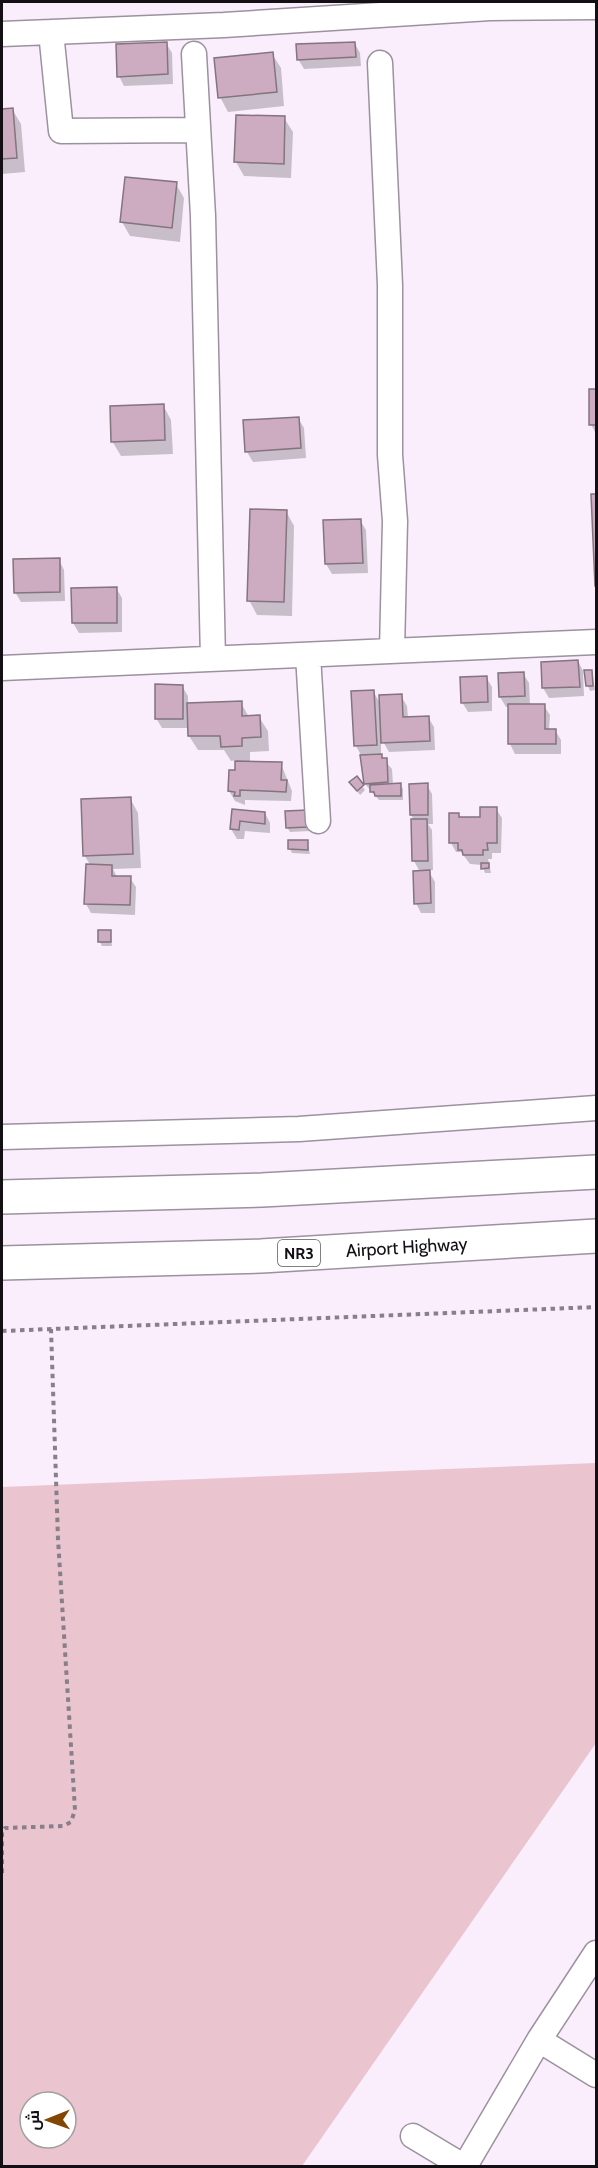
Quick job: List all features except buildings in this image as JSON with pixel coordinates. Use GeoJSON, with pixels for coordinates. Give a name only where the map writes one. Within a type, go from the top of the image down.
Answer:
{"type":"FeatureCollection","features":[{"type":"Feature","properties":{"kind":"highway"},"geometry":{"type":"LineString","coordinates":[[2,1197],[262,1190],[597,1172]]}},
{"type":"Feature","properties":{"kind":"highway","name":"Airport Highway"},"geometry":{"type":"LineString","coordinates":[[2,1263],[261,1256],[597,1236]]}},
{"type":"Feature","properties":{"kind":"street"},"geometry":{"type":"LineString","coordinates":[[2,34],[224,25],[490,5],[597,7]]}},
{"type":"Feature","properties":{"kind":"street"},"geometry":{"type":"LineString","coordinates":[[51,32],[61,131],[198,130]]}},
{"type":"Feature","properties":{"kind":"street"},"geometry":{"type":"LineString","coordinates":[[194,54],[203,216],[213,659]]}},
{"type":"Feature","properties":{"kind":"street"},"geometry":{"type":"LineString","coordinates":[[380,63],[390,285],[390,455],[395,521],[392,651]]}},
{"type":"Feature","properties":{"kind":"street"},"geometry":{"type":"LineString","coordinates":[[2,668],[597,642]]}},
{"type":"Feature","properties":{"kind":"street"},"geometry":{"type":"LineString","coordinates":[[308,655],[318,821]]}},
{"type":"Feature","properties":{"kind":"street"},"geometry":{"type":"LineString","coordinates":[[2,1137],[299,1129],[597,1108]]}},
{"type":"Feature","properties":{"kind":"street"},"geometry":{"type":"LineString","coordinates":[[413,2136],[464,2166],[539,2040],[597,1953]]}},
{"type":"Feature","properties":{"kind":"street"},"geometry":{"type":"LineString","coordinates":[[539,2040],[597,2075]]}},
{"type":"Feature","properties":{"kind":"path"},"geometry":{"type":"LineString","coordinates":[[2,1331],[597,1308]]}},
{"type":"Feature","properties":{"kind":"path"},"geometry":{"type":"LineString","coordinates":[[2,1873],[2,1832],[5,1828],[63,1826],[71,1822],[75,1810],[58,1539],[51,1329]]}},
{"type":"Feature","properties":{"kind":"shaded area"},"geometry":{"type":"Polygon","coordinates":[[[596,1463],[596,1743],[302,2166],[2,2166],[2,1487],[596,1463]]]}}]}
